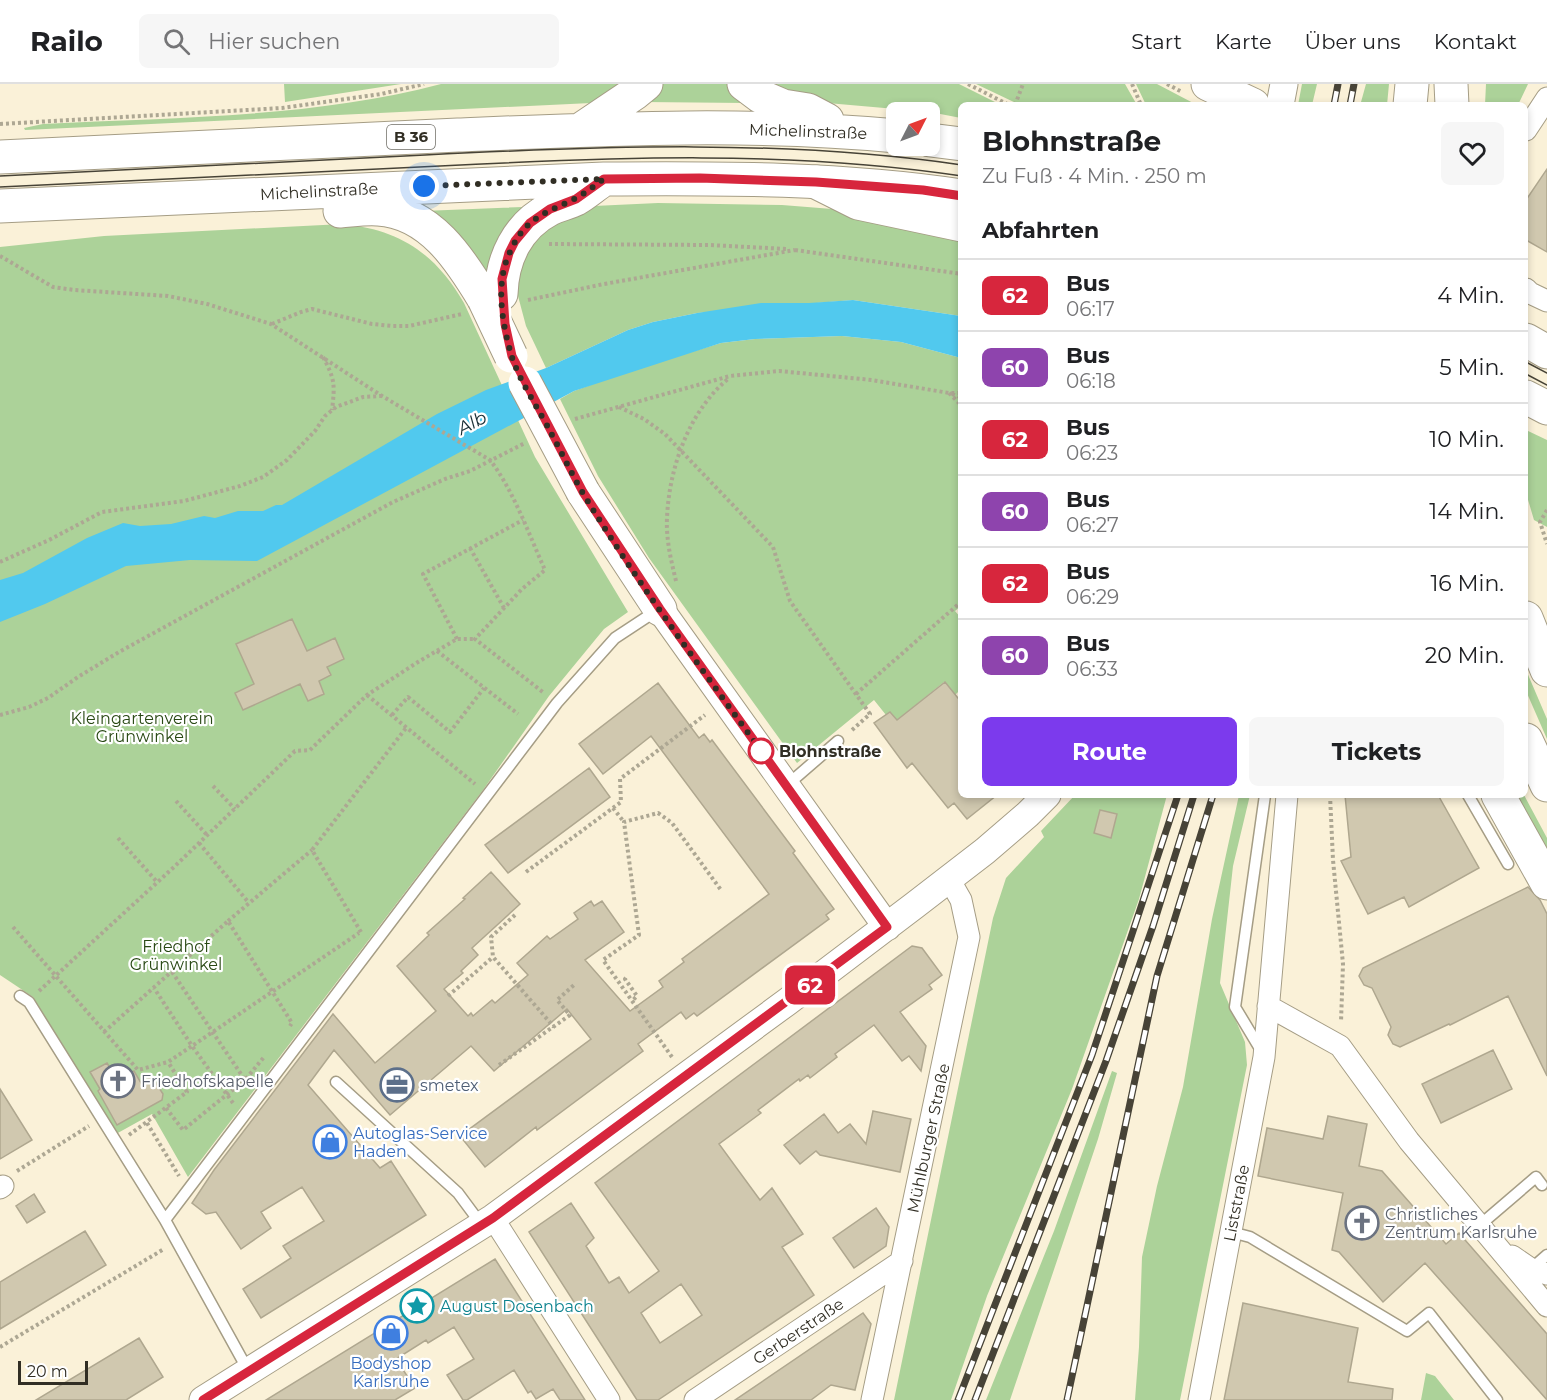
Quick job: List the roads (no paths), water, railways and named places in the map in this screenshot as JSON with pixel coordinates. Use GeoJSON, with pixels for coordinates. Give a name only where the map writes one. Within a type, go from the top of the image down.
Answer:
{"type":"FeatureCollection","features":[{"type":"Feature","properties":{"kind":"main road"},"geometry":{"type":"LineString","coordinates":[[580,130],[645,84]]}},
{"type":"Feature","properties":{"kind":"main road"},"geometry":{"type":"LineString","coordinates":[[744,84],[760,96],[783,106],[808,110],[850,132]]}},
{"type":"Feature","properties":{"kind":"main road"},"geometry":{"type":"LineString","coordinates":[[1208,84],[1246,102]]}},
{"type":"Feature","properties":{"kind":"main road"},"geometry":{"type":"LineString","coordinates":[[1410,102],[1412,84]]}},
{"type":"Feature","properties":{"kind":"main road"},"geometry":{"type":"LineString","coordinates":[[1451,84],[1452,102]]}},
{"type":"Feature","properties":{"kind":"main road","name":"Michelinstraße"},"geometry":{"type":"LineString","coordinates":[[0,157],[668,127],[886,135]]}},
{"type":"Feature","properties":{"kind":"main road"},"geometry":{"type":"LineString","coordinates":[[940,141],[958,144]]}},
{"type":"Feature","properties":{"kind":"main road","name":"Michelinstraße"},"geometry":{"type":"LineString","coordinates":[[0,206],[604,179],[700,178],[816,182],[923,190],[958,195]]}},
{"type":"Feature","properties":{"kind":"main road"},"geometry":{"type":"LineString","coordinates":[[494,302],[504,266],[512,247],[523,231],[540,215],[576,199],[604,179]]}},
{"type":"Feature","properties":{"kind":"main road"},"geometry":{"type":"LineString","coordinates":[[816,182],[858,203],[947,222]]}},
{"type":"Feature","properties":{"kind":"main road"},"geometry":{"type":"LineString","coordinates":[[270,193],[300,206],[329,211],[379,209],[407,216],[432,231],[450,248],[494,302],[512,356],[583,492],[660,609]]}},
{"type":"Feature","properties":{"kind":"main road"},"geometry":{"type":"LineString","coordinates":[[1528,341],[1547,352]]}},
{"type":"Feature","properties":{"kind":"main road"},"geometry":{"type":"LineString","coordinates":[[1528,398],[1547,408]]}},
{"type":"Feature","properties":{"kind":"main road"},"geometry":{"type":"LineString","coordinates":[[1528,623],[1547,670]]}},
{"type":"Feature","properties":{"kind":"main road"},"geometry":{"type":"LineString","coordinates":[[1528,744],[1547,785]]}},
{"type":"Feature","properties":{"kind":"main road"},"geometry":{"type":"LineString","coordinates":[[1500,798],[1547,883]]}},
{"type":"Feature","properties":{"kind":"street"},"geometry":{"type":"LineString","coordinates":[[1281,102],[1284,84]]}},
{"type":"Feature","properties":{"kind":"street"},"geometry":{"type":"LineString","coordinates":[[1528,127],[1547,98]]}},
{"type":"Feature","properties":{"kind":"street"},"geometry":{"type":"LineString","coordinates":[[1528,291],[1547,301]]}},
{"type":"Feature","properties":{"kind":"street"},"geometry":{"type":"LineString","coordinates":[[660,609],[887,927]]}},
{"type":"Feature","properties":{"kind":"street"},"geometry":{"type":"LineString","coordinates":[[203,1400],[487,1222],[687,1077],[887,927],[1011,829],[1044,798]]}},
{"type":"Feature","properties":{"kind":"street","name":"Liststraße"},"geometry":{"type":"LineString","coordinates":[[1199,1400],[1264,1057],[1287,798]]}},
{"type":"Feature","properties":{"kind":"street","name":"Mühlburger Straße"},"geometry":{"type":"LineString","coordinates":[[872,1400],[969,937],[962,900],[949,879]]}},
{"type":"Feature","properties":{"kind":"street"},"geometry":{"type":"LineString","coordinates":[[1268,1006],[1340,1046],[1409,1141],[1547,1306]]}},
{"type":"Feature","properties":{"kind":"street"},"geometry":{"type":"LineString","coordinates":[[487,1222],[609,1400]]}},
{"type":"Feature","properties":{"kind":"street"},"geometry":{"type":"LineString","coordinates":[[1497,1245],[1542,1266]]}},
{"type":"Feature","properties":{"kind":"street","name":"Gerberstraße"},"geometry":{"type":"LineString","coordinates":[[694,1400],[902,1262]]}},
{"type":"Feature","properties":{"kind":"lane"},"geometry":{"type":"LineString","coordinates":[[165,1220],[557,703],[615,638],[660,609]]}},
{"type":"Feature","properties":{"kind":"lane"},"geometry":{"type":"LineString","coordinates":[[786,786],[838,741]]}},
{"type":"Feature","properties":{"kind":"lane"},"geometry":{"type":"LineString","coordinates":[[1264,1057],[1235,1007],[1265,798]]}},
{"type":"Feature","properties":{"kind":"lane"},"geometry":{"type":"LineString","coordinates":[[1470,798],[1508,864]]}},
{"type":"Feature","properties":{"kind":"lane"},"geometry":{"type":"LineString","coordinates":[[25,999],[165,1220],[249,1372]]}},
{"type":"Feature","properties":{"kind":"lane"},"geometry":{"type":"LineString","coordinates":[[336,1082],[487,1222]]}},
{"type":"Feature","properties":{"kind":"lane"},"geometry":{"type":"LineString","coordinates":[[1480,1225],[1536,1177],[1542,1185]]}},
{"type":"Feature","properties":{"kind":"lane"},"geometry":{"type":"LineString","coordinates":[[1231,1232],[1250,1237],[1407,1332],[1430,1313],[1497,1400]]}},
{"type":"Feature","properties":{"kind":"water","name":"Alb"},"geometry":{"type":"Polygon","coordinates":[[[853,300],[958,316],[958,357],[901,342],[842,336],[755,339],[721,343],[574,391],[257,561],[190,560],[126,566],[45,604],[0,622],[0,580],[23,573],[87,538],[123,523],[140,526],[171,524],[204,516],[215,518],[238,511],[263,511],[276,505],[282,505],[437,414],[486,390],[546,368],[628,330],[697,313],[761,303],[853,300]]]}},
{"type":"Feature","properties":{"kind":"tram line"},"geometry":{"type":"LineString","coordinates":[[0,176],[627,147],[828,151],[958,165]]}},
{"type":"Feature","properties":{"kind":"tram line"},"geometry":{"type":"LineString","coordinates":[[0,187],[636,158],[832,162],[958,176]]}},
{"type":"Feature","properties":{"kind":"tram line"},"geometry":{"type":"LineString","coordinates":[[1528,363],[1547,373]]}},
{"type":"Feature","properties":{"kind":"tram line"},"geometry":{"type":"LineString","coordinates":[[1528,375],[1547,385]]}},
{"type":"Feature","properties":{"kind":"railway"},"geometry":{"type":"LineString","coordinates":[[1335,102],[1338,84]]}},
{"type":"Feature","properties":{"kind":"railway"},"geometry":{"type":"LineString","coordinates":[[1351,102],[1354,84]]}},
{"type":"Feature","properties":{"kind":"railway"},"geometry":{"type":"LineString","coordinates":[[958,1400],[1092,1055],[1177,798]]}},
{"type":"Feature","properties":{"kind":"railway"},"geometry":{"type":"LineString","coordinates":[[975,1400],[1106,1061],[1153,926],[1193,798]]}},
{"type":"Feature","properties":{"kind":"railway"},"geometry":{"type":"LineString","coordinates":[[1067,1400],[1157,976],[1212,798]]}},
{"type":"Feature","properties":{"kind":"place","name":"Blohnstraße"},"geometry":{"type":"Point","coordinates":[761,751]}},
{"type":"Feature","properties":{"kind":"place","name":"Friedhofskapelle"},"geometry":{"type":"Point","coordinates":[118,1081]}},
{"type":"Feature","properties":{"kind":"place","name":"smetex"},"geometry":{"type":"Point","coordinates":[397,1085]}},
{"type":"Feature","properties":{"kind":"place","name":"Autoglas-Service Haden"},"geometry":{"type":"Point","coordinates":[330,1142]}},
{"type":"Feature","properties":{"kind":"place","name":"Christliches Zentrum Karlsruhe"},"geometry":{"type":"Point","coordinates":[1362,1223]}},
{"type":"Feature","properties":{"kind":"place","name":"August Dosenbach"},"geometry":{"type":"Point","coordinates":[417,1306]}},
{"type":"Feature","properties":{"kind":"place","name":"Bodyshop Karlsruhe"},"geometry":{"type":"Point","coordinates":[391,1333]}},
{"type":"Feature","properties":{"kind":"park label","name":"Kleingartenverein Grünwinkel"},"geometry":{"type":"Point","coordinates":[142,727]}},
{"type":"Feature","properties":{"kind":"park label","name":"Friedhof Grünwinkel"},"geometry":{"type":"Point","coordinates":[176,955]}}]}
